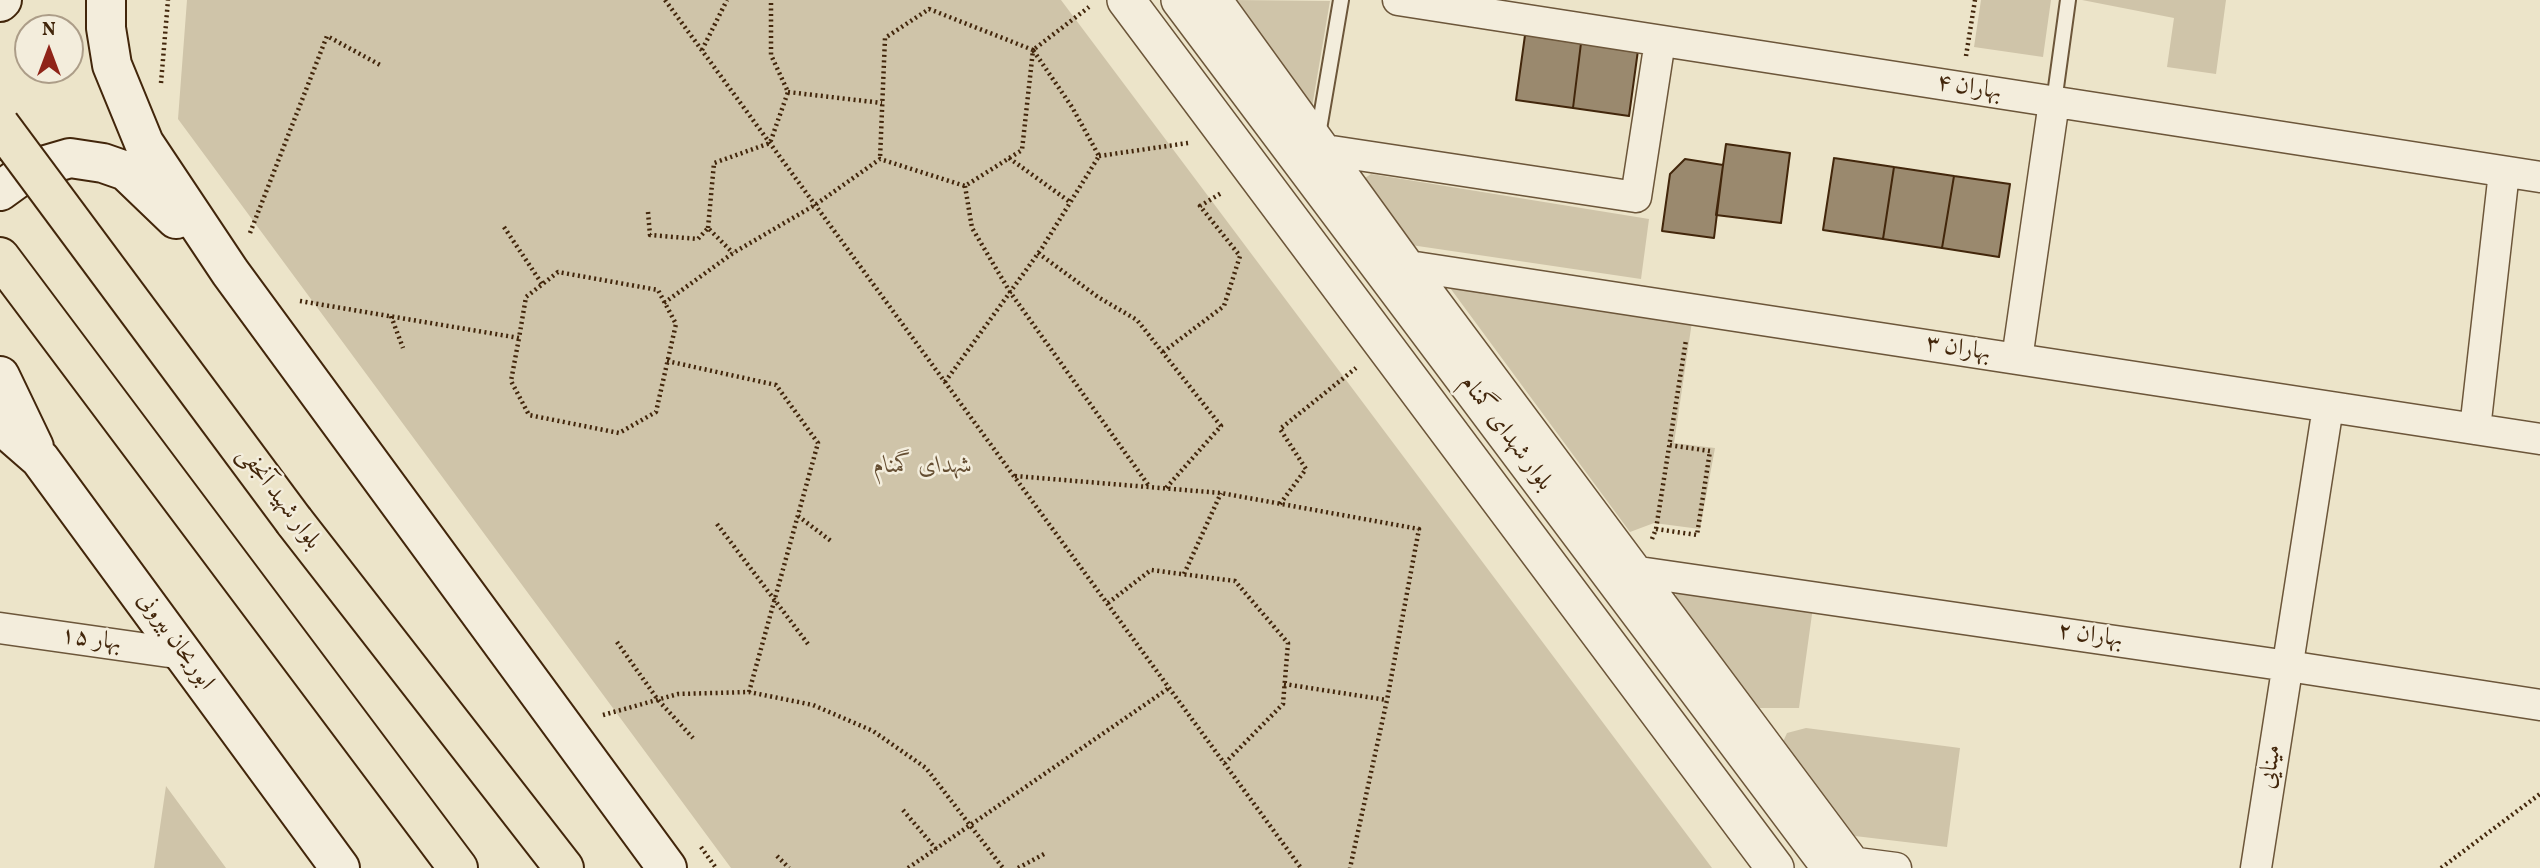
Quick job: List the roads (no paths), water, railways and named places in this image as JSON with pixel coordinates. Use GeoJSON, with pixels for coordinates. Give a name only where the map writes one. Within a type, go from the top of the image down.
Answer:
{"type":"FeatureCollection","features":[{"type":"Feature","properties":{"kind":"main road"},"geometry":{"type":"LineString","coordinates":[[106,0],[106,28],[112,65],[144,143],[230,272],[667,868]]}},
{"type":"Feature","properties":{"kind":"main road","name":"بلوار شهید آنجفی"},"geometry":{"type":"LineString","coordinates":[[0,125],[294,521],[564,868]]}},
{"type":"Feature","properties":{"kind":"main road"},"geometry":{"type":"LineString","coordinates":[[0,191],[29,170],[71,158],[103,163],[126,171],[230,272]]}},
{"type":"Feature","properties":{"kind":"main road"},"geometry":{"type":"LineString","coordinates":[[0,257],[458,868]]}},
{"type":"Feature","properties":{"kind":"main road"},"geometry":{"type":"LineString","coordinates":[[0,376],[40,459]]}},
{"type":"Feature","properties":{"kind":"main road","name":"ابوریحان بیرونی"},"geometry":{"type":"LineString","coordinates":[[0,424],[40,459],[340,868]]}},
{"type":"Feature","properties":{"kind":"street","name":"بلوار شهدای گمنام"},"geometry":{"type":"LineString","coordinates":[[1126,0],[1774,868]]}},
{"type":"Feature","properties":{"kind":"street","name":"بلوار شهدای گمنام"},"geometry":{"type":"LineString","coordinates":[[1180,0],[1393,264],[1837,863]]}},
{"type":"Feature","properties":{"kind":"street"},"geometry":{"type":"LineString","coordinates":[[1217,0],[1321,145],[1393,264],[1639,572],[1837,863],[1896,868]]}},
{"type":"Feature","properties":{"kind":"street","name":"بهاران ۴"},"geometry":{"type":"LineString","coordinates":[[1398,0],[1533,10],[1660,41],[2540,177]]}},
{"type":"Feature","properties":{"kind":"street"},"geometry":{"type":"LineString","coordinates":[[1321,145],[1636,197],[1660,41]]}},
{"type":"Feature","properties":{"kind":"street"},"geometry":{"type":"LineString","coordinates":[[2017,359],[2053,102]]}},
{"type":"Feature","properties":{"kind":"street"},"geometry":{"type":"LineString","coordinates":[[2474,429],[2504,172]]}},
{"type":"Feature","properties":{"kind":"street","name":"بهاران ۳"},"geometry":{"type":"LineString","coordinates":[[1393,264],[2540,439]]}},
{"type":"Feature","properties":{"kind":"street","name":"مینایی"},"geometry":{"type":"LineString","coordinates":[[2256,868],[2328,407]]}},
{"type":"Feature","properties":{"kind":"street","name":"بهاران ۲"},"geometry":{"type":"LineString","coordinates":[[1639,572],[2540,705]]}},
{"type":"Feature","properties":{"kind":"street","name":"بهار ۱۵"},"geometry":{"type":"LineString","coordinates":[[0,628],[183,654]]}},
{"type":"Feature","properties":{"kind":"lane"},"geometry":{"type":"LineString","coordinates":[[1321,145],[1341,0]]}},
{"type":"Feature","properties":{"kind":"lane"},"geometry":{"type":"LineString","coordinates":[[2053,102],[2068,0]]}},
{"type":"Feature","properties":{"kind":"park label","name":"شهدای گمنام"},"geometry":{"type":"Point","coordinates":[923,468]}}]}
